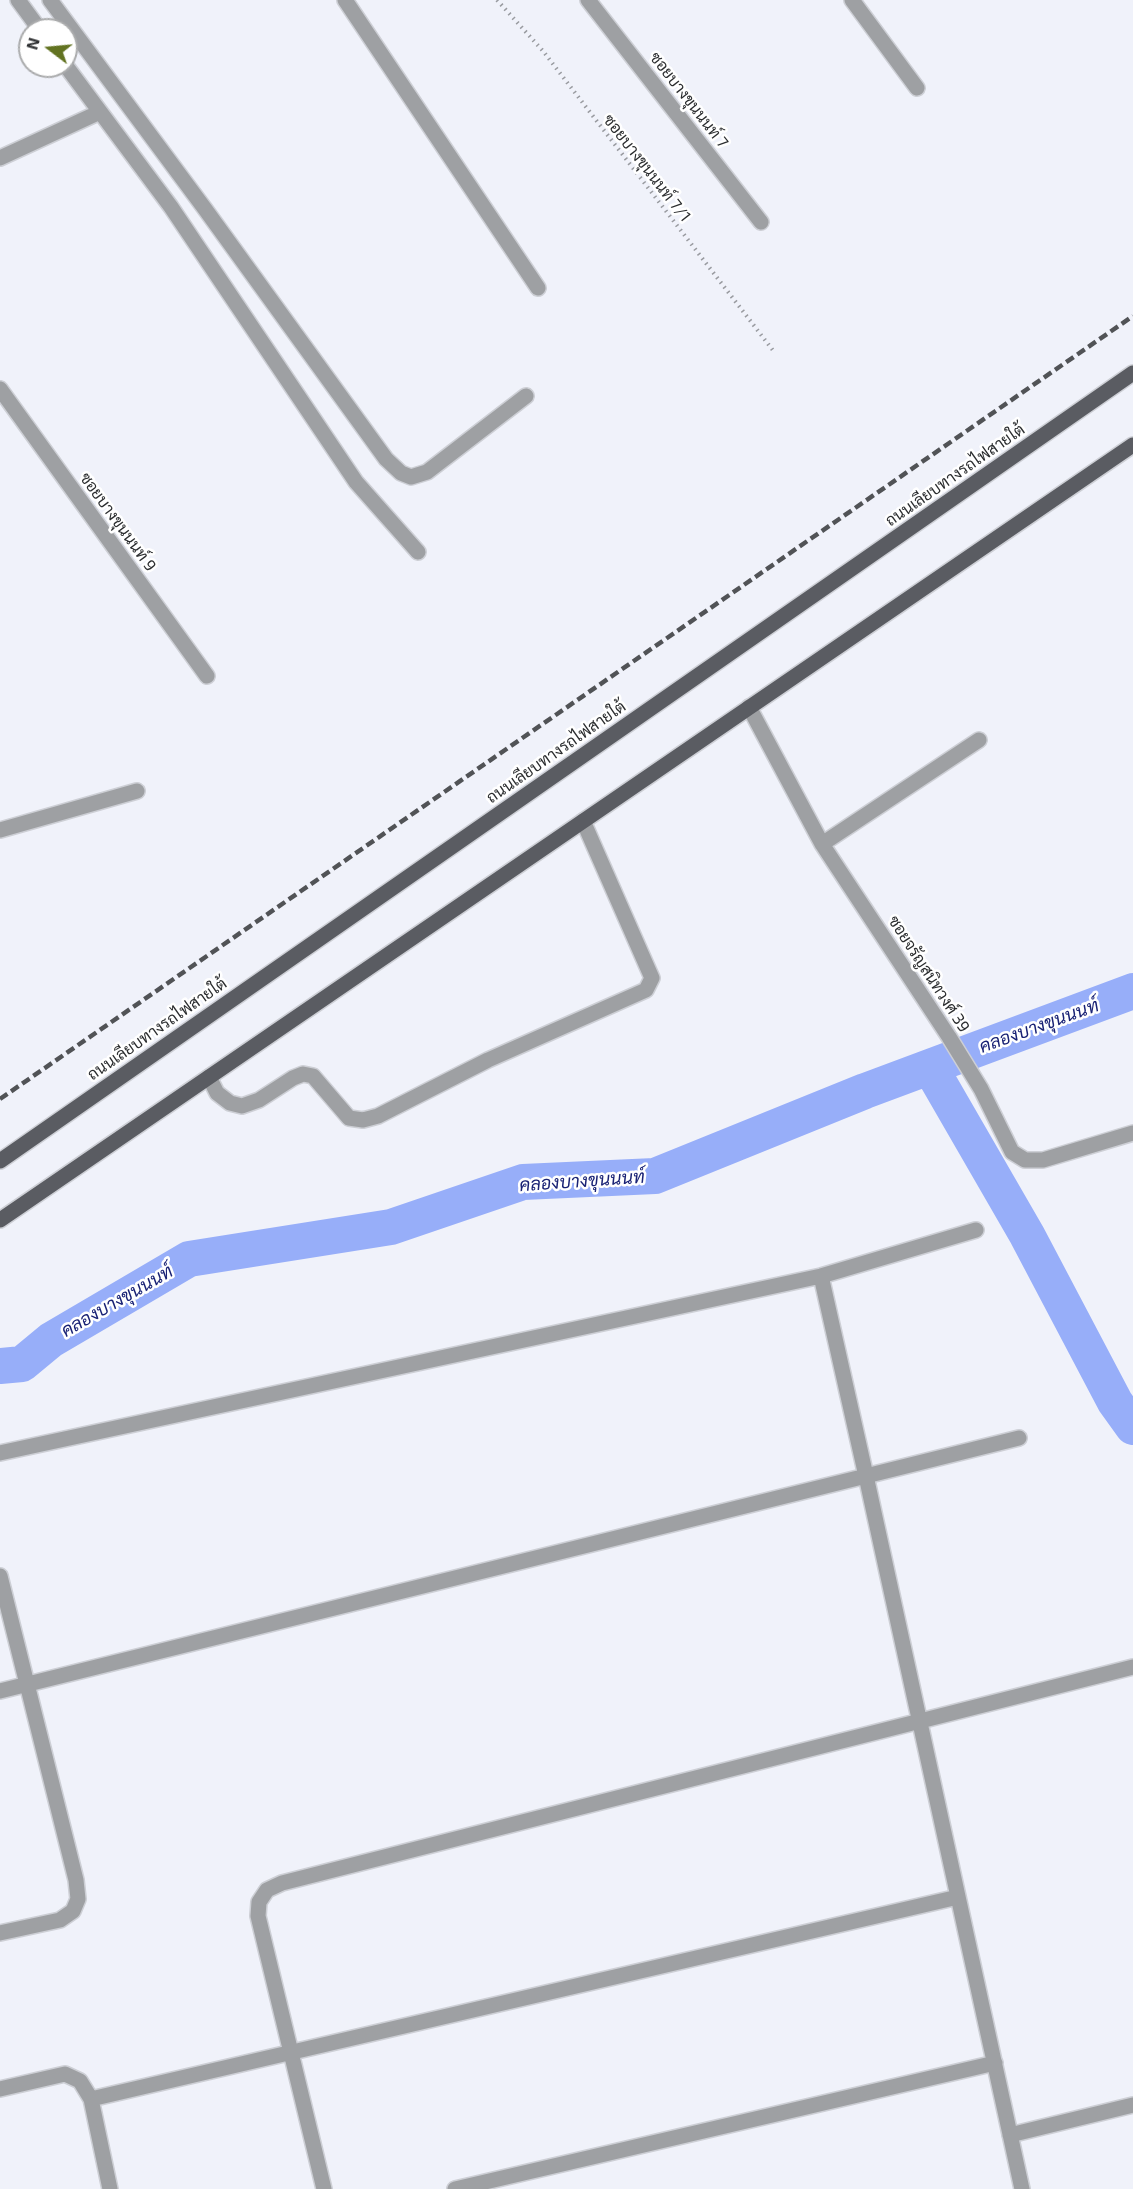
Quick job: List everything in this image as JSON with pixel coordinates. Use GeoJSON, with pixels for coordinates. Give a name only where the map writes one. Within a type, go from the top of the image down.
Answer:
{"type":"FeatureCollection","features":[{"type":"Feature","properties":{"kind":"main road","name":"ถนนเลียบทางรถไฟสายใต้"},"geometry":{"type":"LineString","coordinates":[[0,1161],[1133,373]]}},
{"type":"Feature","properties":{"kind":"main road"},"geometry":{"type":"LineString","coordinates":[[0,1220],[1133,445]]}},
{"type":"Feature","properties":{"kind":"street"},"geometry":{"type":"LineString","coordinates":[[18,0],[31,18]]}},
{"type":"Feature","properties":{"kind":"street"},"geometry":{"type":"LineString","coordinates":[[50,0],[386,459],[401,473],[411,477],[427,472],[526,396]]}},
{"type":"Feature","properties":{"kind":"street"},"geometry":{"type":"LineString","coordinates":[[345,0],[538,288]]}},
{"type":"Feature","properties":{"kind":"street","name":"ซอยบางขุนนนท์ 7"},"geometry":{"type":"LineString","coordinates":[[588,0],[761,222]]}},
{"type":"Feature","properties":{"kind":"street"},"geometry":{"type":"LineString","coordinates":[[852,0],[917,88]]}},
{"type":"Feature","properties":{"kind":"street"},"geometry":{"type":"LineString","coordinates":[[75,78],[171,207],[357,483],[418,552]]}},
{"type":"Feature","properties":{"kind":"street"},"geometry":{"type":"LineString","coordinates":[[0,158],[100,112]]}},
{"type":"Feature","properties":{"kind":"street","name":"ซอยบางขุนนนท์ 9"},"geometry":{"type":"LineString","coordinates":[[0,389],[207,676]]}},
{"type":"Feature","properties":{"kind":"street","name":"ซอยจรัญสนิทวงศ์ 39"},"geometry":{"type":"LineString","coordinates":[[749,707],[822,844],[949,1037],[981,1089],[1012,1152],[1025,1160],[1042,1160],[1133,1133]]}},
{"type":"Feature","properties":{"kind":"street"},"geometry":{"type":"LineString","coordinates":[[822,844],[979,740]]}},
{"type":"Feature","properties":{"kind":"street"},"geometry":{"type":"LineString","coordinates":[[0,830],[137,791]]}},
{"type":"Feature","properties":{"kind":"street"},"geometry":{"type":"LineString","coordinates":[[209,1077],[218,1093],[230,1103],[242,1106],[259,1100],[293,1078],[303,1074],[313,1076],[349,1118],[363,1120],[378,1116],[488,1060],[646,990],[651,978],[583,821]]}},
{"type":"Feature","properties":{"kind":"street"},"geometry":{"type":"LineString","coordinates":[[0,1453],[821,1276],[976,1230]]}},
{"type":"Feature","properties":{"kind":"street"},"geometry":{"type":"LineString","coordinates":[[821,1276],[1022,2189]]}},
{"type":"Feature","properties":{"kind":"street"},"geometry":{"type":"LineString","coordinates":[[0,1691],[1019,1438]]}},
{"type":"Feature","properties":{"kind":"street"},"geometry":{"type":"LineString","coordinates":[[0,1576],[76,1880],[78,1899],[73,1911],[60,1920],[0,1933]]}},
{"type":"Feature","properties":{"kind":"street"},"geometry":{"type":"LineString","coordinates":[[324,2189],[258,1916],[259,1902],[267,1890],[282,1883],[1133,1667]]}},
{"type":"Feature","properties":{"kind":"street"},"geometry":{"type":"LineString","coordinates":[[91,2099],[958,1897]]}},
{"type":"Feature","properties":{"kind":"street"},"geometry":{"type":"LineString","coordinates":[[455,2189],[994,2062]]}},
{"type":"Feature","properties":{"kind":"street"},"geometry":{"type":"LineString","coordinates":[[0,2089],[65,2074],[80,2081],[91,2099],[110,2189]]}},
{"type":"Feature","properties":{"kind":"street"},"geometry":{"type":"LineString","coordinates":[[1010,2135],[1133,2105]]}},
{"type":"Feature","properties":{"kind":"path","name":"ซอยบางขุนนนท์ 7/1"},"geometry":{"type":"LineString","coordinates":[[497,0],[543,51],[775,353]]}},
{"type":"Feature","properties":{"kind":"waterway","name":"คลองบางขุนนนท์"},"geometry":{"type":"LineString","coordinates":[[0,1366],[22,1364],[51,1340],[189,1259],[391,1227],[523,1182],[655,1176],[865,1091],[1133,991]]}},
{"type":"Feature","properties":{"kind":"waterway"},"geometry":{"type":"LineString","coordinates":[[930,1067],[1027,1235],[1115,1402],[1133,1427]]}},
{"type":"Feature","properties":{"kind":"railway"},"geometry":{"type":"LineString","coordinates":[[0,1099],[1133,316]]}}]}
